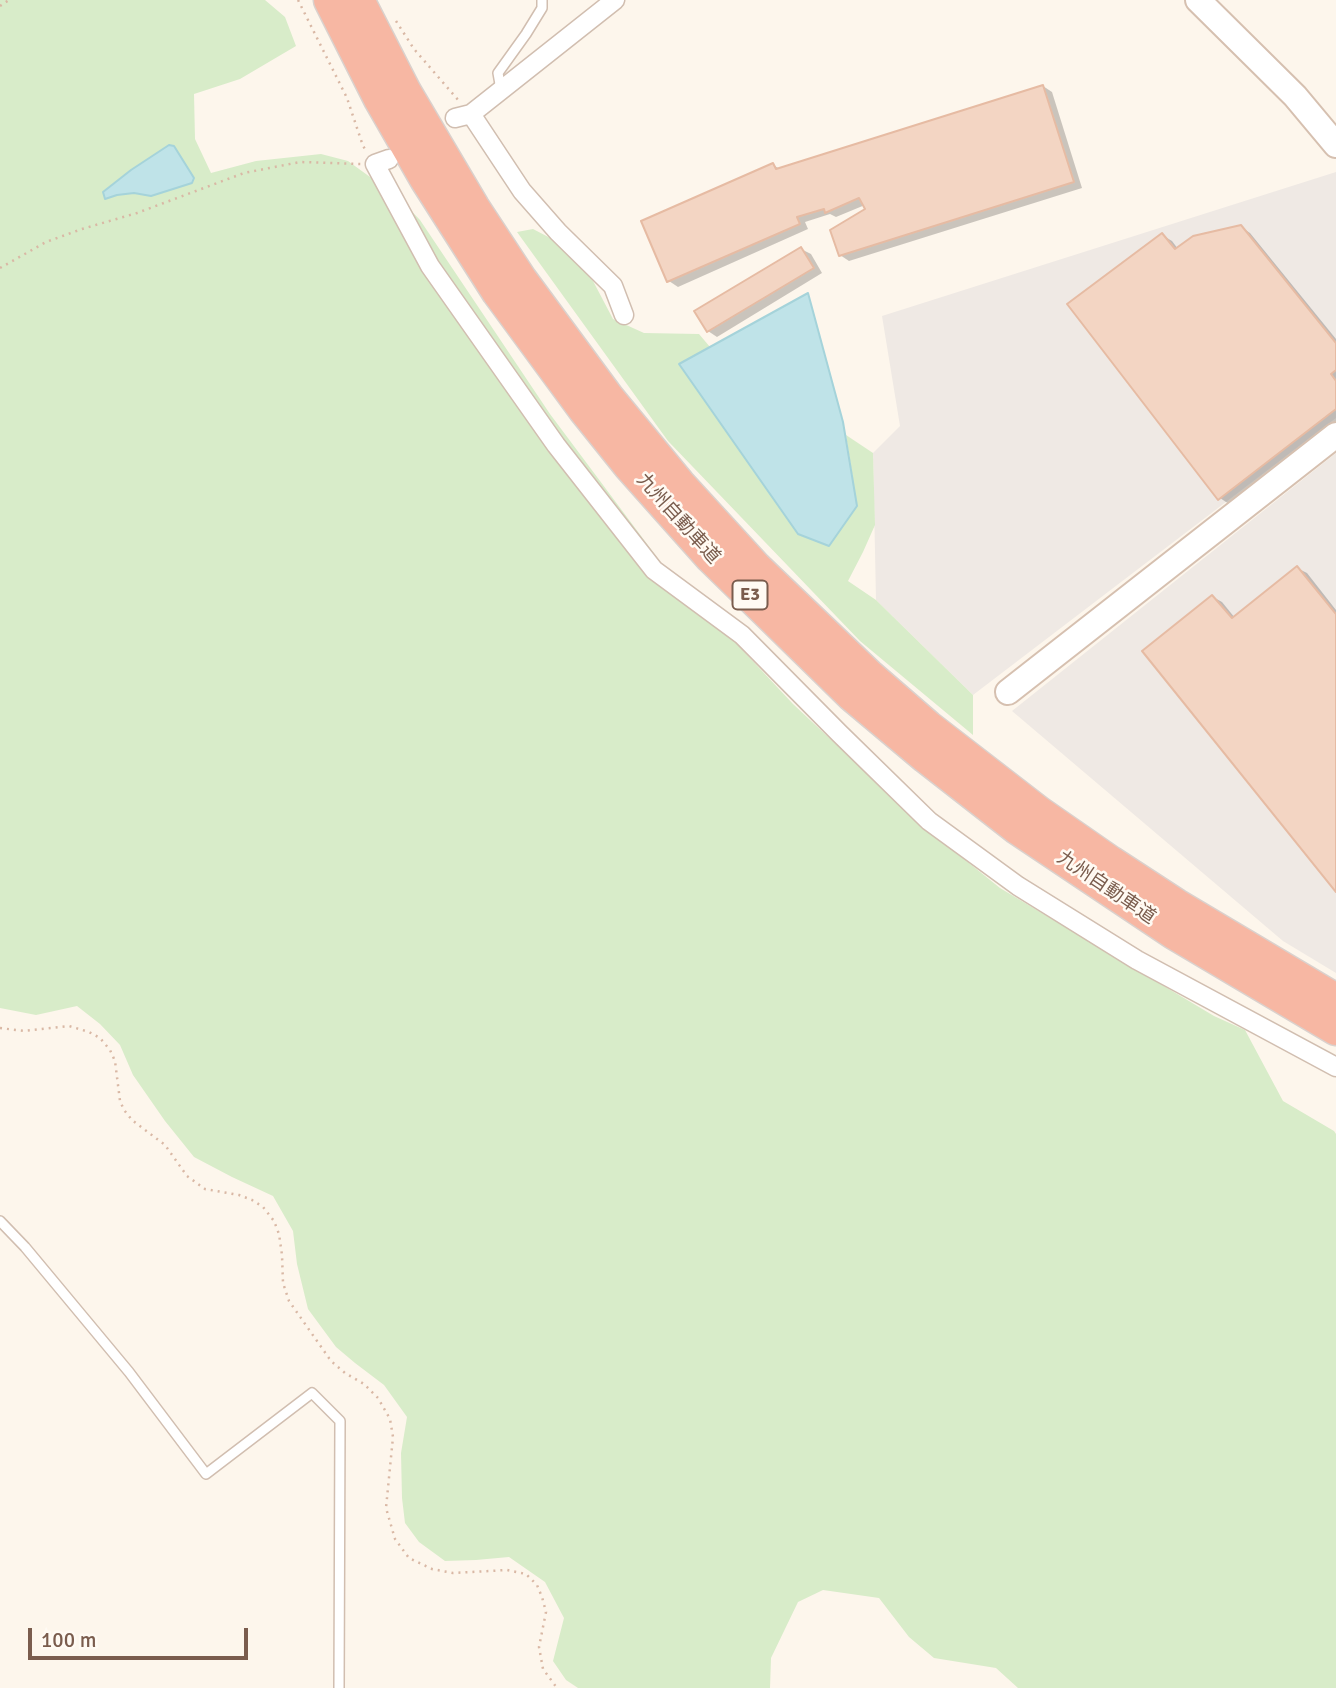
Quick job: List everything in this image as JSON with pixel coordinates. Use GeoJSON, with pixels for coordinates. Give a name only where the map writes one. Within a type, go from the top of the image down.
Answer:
{"type":"FeatureCollection","features":[{"type":"Feature","properties":{"kind":"highway","name":"九州自動車道"},"geometry":{"type":"LineString","coordinates":[[330,0],[380,99],[426,179],[498,292],[629,465],[711,557],[852,695],[1017,828],[1174,933],[1336,1029]]}},
{"type":"Feature","properties":{"kind":"highway","name":"九州自動車道"},"geometry":{"type":"LineString","coordinates":[[358,0],[405,92],[473,207],[521,280],[615,407],[679,484],[756,568],[908,710],[1038,811],[1176,905],[1336,1000]]}},
{"type":"Feature","properties":{"kind":"street"},"geometry":{"type":"LineString","coordinates":[[615,0],[501,90],[463,116],[558,232],[613,286],[624,315]]}},
{"type":"Feature","properties":{"kind":"street"},"geometry":{"type":"LineString","coordinates":[[1198,0],[1296,96],[1336,145]]}},
{"type":"Feature","properties":{"kind":"street"},"geometry":{"type":"LineString","coordinates":[[382,161],[430,266],[556,445],[654,570],[742,635],[929,821],[1018,886],[1137,960],[1336,1067]]}},
{"type":"Feature","properties":{"kind":"street"},"geometry":{"type":"LineString","coordinates":[[1008,692],[1336,435]]}},
{"type":"Feature","properties":{"kind":"lane"},"geometry":{"type":"LineString","coordinates":[[501,90],[498,73],[537,17],[542,8],[542,0]]}},
{"type":"Feature","properties":{"kind":"lane"},"geometry":{"type":"LineString","coordinates":[[0,1221],[25,1247],[129,1372],[206,1474],[312,1393],[340,1421],[339,1688]]}},
{"type":"Feature","properties":{"kind":"path"},"geometry":{"type":"LineString","coordinates":[[0,6],[9,0]]}},
{"type":"Feature","properties":{"kind":"path"},"geometry":{"type":"LineString","coordinates":[[298,0],[347,98],[363,146],[382,161]]}},
{"type":"Feature","properties":{"kind":"path"},"geometry":{"type":"LineString","coordinates":[[395,19],[463,116]]}},
{"type":"Feature","properties":{"kind":"path"},"geometry":{"type":"LineString","coordinates":[[0,268],[46,242],[137,213],[244,173],[300,162],[382,161]]}},
{"type":"Feature","properties":{"kind":"path"},"geometry":{"type":"LineString","coordinates":[[0,1028],[24,1031],[69,1026],[89,1031],[100,1038],[115,1061],[120,1101],[132,1120],[165,1145],[187,1176],[205,1189],[239,1195],[263,1207],[274,1221],[279,1234],[283,1283],[289,1301],[331,1361],[371,1391],[390,1419],[393,1437],[386,1508],[395,1539],[410,1558],[432,1569],[453,1573],[507,1570],[526,1574],[537,1585],[542,1597],[546,1612],[539,1647],[543,1669],[557,1688]]}},
{"type":"Feature","properties":{"kind":"shaded area"},"geometry":{"type":"Polygon","coordinates":[[[1336,172],[1336,418],[973,695],[876,600],[873,453],[900,426],[882,316],[1336,172]]]}},
{"type":"Feature","properties":{"kind":"shaded area"},"geometry":{"type":"Polygon","coordinates":[[[1336,453],[1336,973],[1283,941],[1012,711],[1336,453]]]}},
{"type":"Feature","properties":{"kind":"green space"},"geometry":{"type":"Polygon","coordinates":[[[0,0],[265,0],[285,17],[296,46],[240,79],[194,94],[195,139],[211,173],[256,161],[321,154],[348,161],[399,198],[420,220],[550,414],[662,564],[793,704],[923,826],[1000,888],[1214,1016],[1245,1030],[1283,1101],[1334,1131],[1336,1688],[1018,1688],[996,1668],[934,1658],[909,1637],[879,1598],[823,1590],[798,1602],[771,1658],[770,1688],[578,1688],[566,1680],[553,1661],[564,1618],[545,1582],[509,1557],[445,1561],[419,1542],[405,1523],[402,1498],[401,1453],[407,1417],[384,1385],[336,1347],[308,1309],[297,1264],[293,1231],[273,1196],[194,1157],[133,1075],[120,1045],[100,1024],[77,1006],[36,1015],[0,1008],[0,0]]]}},
{"type":"Feature","properties":{"kind":"green space"},"geometry":{"type":"Polygon","coordinates":[[[533,229],[556,241],[593,281],[613,319],[644,333],[699,334],[710,347],[680,365],[857,506],[846,435],[873,453],[875,525],[848,581],[876,600],[973,695],[973,735],[860,641],[668,441],[517,232],[533,229]]]}},
{"type":"Feature","properties":{"kind":"water"},"geometry":{"type":"Polygon","coordinates":[[[169,145],[174,146],[194,178],[192,183],[151,196],[134,193],[105,199],[103,192],[169,145]]]}},
{"type":"Feature","properties":{"kind":"water"},"geometry":{"type":"Polygon","coordinates":[[[808,293],[843,422],[857,506],[829,546],[798,534],[679,364],[808,293]]]}},
{"type":"Feature","properties":{"kind":"building"},"geometry":{"type":"Polygon","coordinates":[[[1043,85],[1074,182],[839,256],[830,230],[865,209],[859,198],[825,213],[824,209],[797,217],[800,224],[667,282],[641,221],[773,163],[776,169],[1043,85]]]}},
{"type":"Feature","properties":{"kind":"building"},"geometry":{"type":"Polygon","coordinates":[[[1241,225],[1336,343],[1336,370],[1331,374],[1336,381],[1336,409],[1218,500],[1067,304],[1162,233],[1175,249],[1193,236],[1241,225]]]}},
{"type":"Feature","properties":{"kind":"building"},"geometry":{"type":"Polygon","coordinates":[[[801,247],[814,268],[707,332],[694,311],[801,247]]]}},
{"type":"Feature","properties":{"kind":"building"},"geometry":{"type":"Polygon","coordinates":[[[1297,566],[1336,614],[1336,892],[1142,651],[1212,595],[1232,618],[1297,566]]]}}]}
